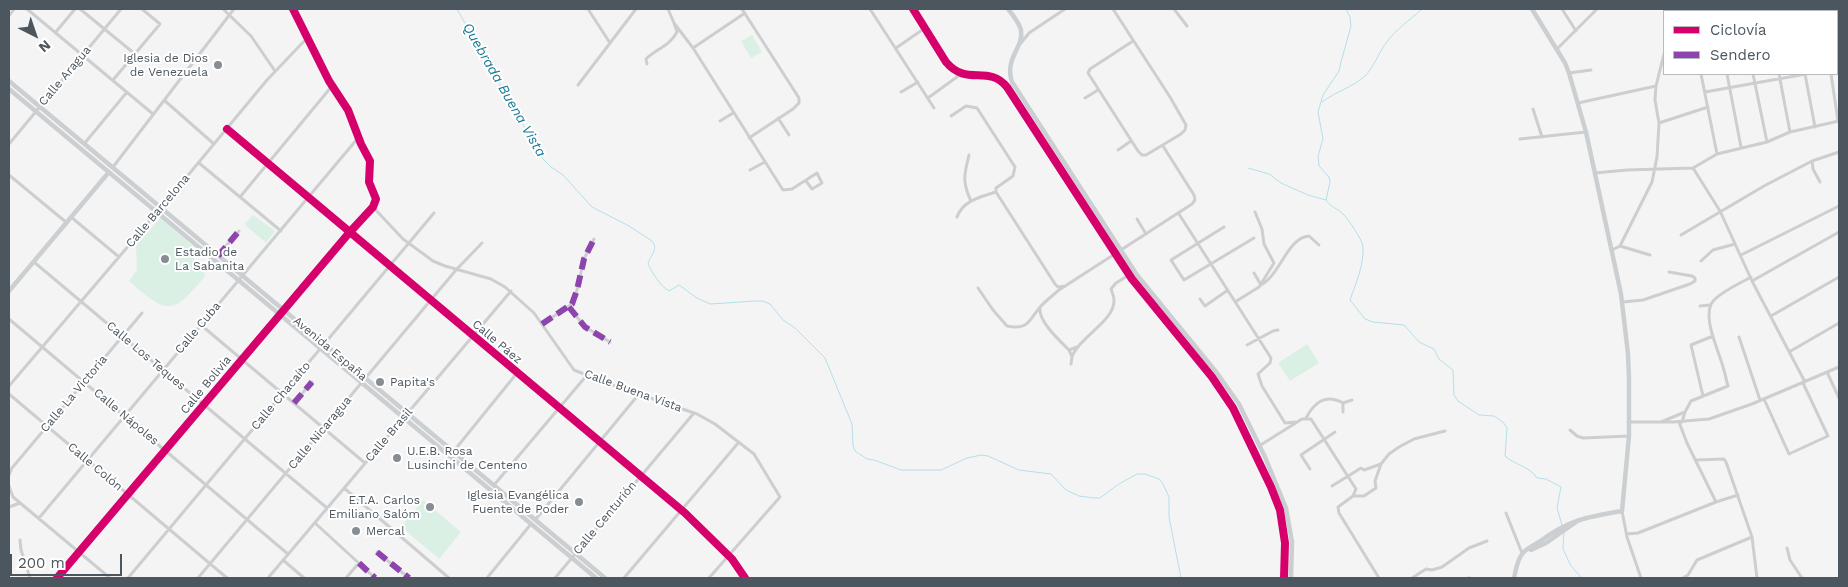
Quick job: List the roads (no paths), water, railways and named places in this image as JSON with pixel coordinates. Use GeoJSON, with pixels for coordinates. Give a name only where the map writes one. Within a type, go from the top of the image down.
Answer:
{"type":"FeatureCollection","features":[{"type":"Feature","properties":{"kind":"street"},"geometry":{"type":"LineString","coordinates":[[9,16],[14,9]]}},
{"type":"Feature","properties":{"kind":"street"},"geometry":{"type":"LineString","coordinates":[[26,9],[153,114]]}},
{"type":"Feature","properties":{"kind":"street"},"geometry":{"type":"LineString","coordinates":[[55,33],[75,9]]}},
{"type":"Feature","properties":{"kind":"street"},"geometry":{"type":"LineString","coordinates":[[80,9],[135,54]]}},
{"type":"Feature","properties":{"kind":"street","name":"Calle Aragua"},"geometry":{"type":"LineString","coordinates":[[9,144],[121,9]]}},
{"type":"Feature","properties":{"kind":"street"},"geometry":{"type":"LineString","coordinates":[[113,80],[160,24],[142,9]]}},
{"type":"Feature","properties":{"kind":"street"},"geometry":{"type":"LineString","coordinates":[[223,9],[251,36],[275,71]]}},
{"type":"Feature","properties":{"kind":"street"},"geometry":{"type":"LineString","coordinates":[[9,291],[110,170],[234,9]]}},
{"type":"Feature","properties":{"kind":"street"},"geometry":{"type":"LineString","coordinates":[[293,9],[332,86],[346,106],[358,138],[371,163],[370,182],[376,199],[373,207]]}},
{"type":"Feature","properties":{"kind":"street"},"geometry":{"type":"LineString","coordinates":[[588,9],[610,43]]}},
{"type":"Feature","properties":{"kind":"street"},"geometry":{"type":"LineString","coordinates":[[578,85],[636,9]]}},
{"type":"Feature","properties":{"kind":"street"},"geometry":{"type":"LineString","coordinates":[[647,64],[646,60],[663,48],[677,32],[668,9]]}},
{"type":"Feature","properties":{"kind":"street"},"geometry":{"type":"LineString","coordinates":[[742,9],[799,98],[799,103],[749,138]]}},
{"type":"Feature","properties":{"kind":"street"},"geometry":{"type":"LineString","coordinates":[[870,9],[934,108]]}},
{"type":"Feature","properties":{"kind":"street"},"geometry":{"type":"LineString","coordinates":[[913,9],[948,64],[961,74],[968,76],[987,75],[1005,84],[1129,275],[1218,385],[1241,423],[1280,510],[1285,543],[1284,578]]}},
{"type":"Feature","properties":{"kind":"street"},"geometry":{"type":"LineString","coordinates":[[1008,9],[1020,30],[1020,40],[1010,66],[1012,82],[1121,251],[1144,284],[1229,388],[1247,420],[1281,494],[1289,520],[1292,550],[1291,578]]}},
{"type":"Feature","properties":{"kind":"street"},"geometry":{"type":"LineString","coordinates":[[1016,49],[1028,33],[1065,9]]}},
{"type":"Feature","properties":{"kind":"street"},"geometry":{"type":"LineString","coordinates":[[1113,9],[1170,97],[1186,125],[1185,130],[1163,146],[1146,155],[1142,155],[1131,141],[1088,72],[1090,68],[1133,40]]}},
{"type":"Feature","properties":{"kind":"street"},"geometry":{"type":"LineString","coordinates":[[1174,9],[1188,26]]}},
{"type":"Feature","properties":{"kind":"street"},"geometry":{"type":"LineString","coordinates":[[1532,9],[1557,49],[1569,74],[1586,132],[1623,302],[1628,354],[1629,436],[1622,511],[1626,534],[1641,578]]}},
{"type":"Feature","properties":{"kind":"street"},"geometry":{"type":"LineString","coordinates":[[1562,9],[1576,31]]}},
{"type":"Feature","properties":{"kind":"street"},"geometry":{"type":"LineString","coordinates":[[1557,49],[1597,9]]}},
{"type":"Feature","properties":{"kind":"street"},"geometry":{"type":"LineString","coordinates":[[1686,10],[1695,9]]}},
{"type":"Feature","properties":{"kind":"street"},"geometry":{"type":"LineString","coordinates":[[693,48],[745,13]]}},
{"type":"Feature","properties":{"kind":"street"},"geometry":{"type":"LineString","coordinates":[[674,24],[693,48],[783,190],[792,189],[817,174],[822,183],[812,189],[806,181]]}},
{"type":"Feature","properties":{"kind":"street"},"geometry":{"type":"LineString","coordinates":[[896,48],[925,28]]}},
{"type":"Feature","properties":{"kind":"street","name":"Calle Barcelona"},"geometry":{"type":"LineString","coordinates":[[9,386],[120,257],[275,71],[308,37]]}},
{"type":"Feature","properties":{"kind":"street"},"geometry":{"type":"LineString","coordinates":[[1612,250],[1620,246],[1652,182],[1659,123],[1655,100],[1656,86],[1663,58]]}},
{"type":"Feature","properties":{"kind":"street"},"geometry":{"type":"LineString","coordinates":[[1569,74],[1591,70]]}},
{"type":"Feature","properties":{"kind":"street"},"geometry":{"type":"LineString","coordinates":[[928,98],[961,74]]}},
{"type":"Feature","properties":{"kind":"street"},"geometry":{"type":"LineString","coordinates":[[1701,75],[1717,154]]}},
{"type":"Feature","properties":{"kind":"street"},"geometry":{"type":"LineString","coordinates":[[1727,75],[1740,147]]}},
{"type":"Feature","properties":{"kind":"street"},"geometry":{"type":"LineString","coordinates":[[1753,75],[1767,142]]}},
{"type":"Feature","properties":{"kind":"street"},"geometry":{"type":"LineString","coordinates":[[1780,75],[1790,132]]}},
{"type":"Feature","properties":{"kind":"street"},"geometry":{"type":"LineString","coordinates":[[1704,92],[1800,75]]}},
{"type":"Feature","properties":{"kind":"street"},"geometry":{"type":"LineString","coordinates":[[1806,75],[1815,127]]}},
{"type":"Feature","properties":{"kind":"street"},"geometry":{"type":"LineString","coordinates":[[1595,173],[1693,168],[1717,154],[1767,142],[1790,132],[1839,121],[1831,75]]}},
{"type":"Feature","properties":{"kind":"street","name":"Avenida España"},"geometry":{"type":"LineString","coordinates":[[9,81],[38,109],[322,347],[574,556],[605,578]]}},
{"type":"Feature","properties":{"kind":"street"},"geometry":{"type":"LineString","coordinates":[[901,92],[918,82]]}},
{"type":"Feature","properties":{"kind":"street"},"geometry":{"type":"LineString","coordinates":[[240,197],[332,86]]}},
{"type":"Feature","properties":{"kind":"street"},"geometry":{"type":"LineString","coordinates":[[1578,104],[1656,86]]}},
{"type":"Feature","properties":{"kind":"street","name":"Avenida España"},"geometry":{"type":"LineString","coordinates":[[9,88],[84,144],[110,170]]}},
{"type":"Feature","properties":{"kind":"street"},"geometry":{"type":"LineString","coordinates":[[1085,98],[1098,90]]}},
{"type":"Feature","properties":{"kind":"street"},"geometry":{"type":"LineString","coordinates":[[84,144],[126,92]]}},
{"type":"Feature","properties":{"kind":"street"},"geometry":{"type":"LineString","coordinates":[[164,100],[214,144]]}},
{"type":"Feature","properties":{"kind":"street"},"geometry":{"type":"LineString","coordinates":[[951,116],[966,106],[977,108],[1015,167],[1013,176],[996,188],[996,192]]}},
{"type":"Feature","properties":{"kind":"street"},"geometry":{"type":"LineString","coordinates":[[1659,123],[1708,107]]}},
{"type":"Feature","properties":{"kind":"street"},"geometry":{"type":"LineString","coordinates":[[1533,109],[1542,137]]}},
{"type":"Feature","properties":{"kind":"street"},"geometry":{"type":"LineString","coordinates":[[720,121],[733,113]]}},
{"type":"Feature","properties":{"kind":"street"},"geometry":{"type":"LineString","coordinates":[[778,118],[789,135]]}},
{"type":"Feature","properties":{"kind":"street","name":"Calle Páez"},"geometry":{"type":"LineString","coordinates":[[227,129],[681,510],[728,556],[745,578]]}},
{"type":"Feature","properties":{"kind":"street"},"geometry":{"type":"LineString","coordinates":[[1520,139],[1586,132]]}},
{"type":"Feature","properties":{"kind":"street","name":"Calle Cuba"},"geometry":{"type":"LineString","coordinates":[[38,518],[309,199],[358,138]]}},
{"type":"Feature","properties":{"kind":"street"},"geometry":{"type":"LineString","coordinates":[[1118,150],[1131,141]]}},
{"type":"Feature","properties":{"kind":"street"},"geometry":{"type":"LineString","coordinates":[[978,288],[1007,326],[1026,325],[1040,307],[1068,285],[1179,214],[1192,204],[1195,200],[1194,195],[1163,146]]}},
{"type":"Feature","properties":{"kind":"street"},"geometry":{"type":"LineString","coordinates":[[1681,236],[1720,211],[1812,161],[1839,152]]}},
{"type":"Feature","properties":{"kind":"street"},"geometry":{"type":"LineString","coordinates":[[970,155],[964,176],[966,192],[971,201]]}},
{"type":"Feature","properties":{"kind":"street"},"geometry":{"type":"LineString","coordinates":[[1812,161],[1813,169],[1820,182]]}},
{"type":"Feature","properties":{"kind":"street"},"geometry":{"type":"LineString","coordinates":[[750,170],[765,162]]}},
{"type":"Feature","properties":{"kind":"street"},"geometry":{"type":"LineString","coordinates":[[198,163],[281,231]]}},
{"type":"Feature","properties":{"kind":"street"},"geometry":{"type":"LineString","coordinates":[[1693,168],[1720,211],[1804,382],[1828,436],[1790,454],[1762,400],[1739,337]]}},
{"type":"Feature","properties":{"kind":"street"},"geometry":{"type":"LineString","coordinates":[[9,174],[67,223]]}},
{"type":"Feature","properties":{"kind":"street"},"geometry":{"type":"LineString","coordinates":[[996,192],[1055,284],[1058,287],[1068,285]]}},
{"type":"Feature","properties":{"kind":"street"},"geometry":{"type":"LineString","coordinates":[[957,217],[965,205],[971,201],[996,192]]}},
{"type":"Feature","properties":{"kind":"street"},"geometry":{"type":"LineString","coordinates":[[1741,256],[1839,206]]}},
{"type":"Feature","properties":{"kind":"street","name":"Calle Bolivia"},"geometry":{"type":"LineString","coordinates":[[57,578],[373,207]]}},
{"type":"Feature","properties":{"kind":"street","name":"Calle Buena Vista"},"geometry":{"type":"LineString","coordinates":[[373,207],[409,244],[433,261],[456,270],[496,281],[511,291],[530,308],[571,367],[587,375],[710,420],[756,457],[780,498],[728,556]]}},
{"type":"Feature","properties":{"kind":"street","name":"Avenida España"},"geometry":{"type":"LineString","coordinates":[[159,210],[218,256],[241,279]]}},
{"type":"Feature","properties":{"kind":"street"},"geometry":{"type":"LineString","coordinates":[[1255,212],[1262,230],[1264,244],[1274,263],[1261,285]]}},
{"type":"Feature","properties":{"kind":"street","name":"Calle Chacaíto"},"geometry":{"type":"LineString","coordinates":[[128,578],[434,213]]}},
{"type":"Feature","properties":{"kind":"street"},"geometry":{"type":"LineString","coordinates":[[1179,214],[1271,358],[1270,364],[1258,374],[1258,379],[1285,424],[1284,430]]}},
{"type":"Feature","properties":{"kind":"street"},"geometry":{"type":"LineString","coordinates":[[71,217],[120,257]]}},
{"type":"Feature","properties":{"kind":"street"},"geometry":{"type":"LineString","coordinates":[[1137,219],[1146,234]]}},
{"type":"Feature","properties":{"kind":"street"},"geometry":{"type":"LineString","coordinates":[[1224,227],[1197,242],[1171,260],[1184,280],[1254,238]]}},
{"type":"Feature","properties":{"kind":"street"},"geometry":{"type":"LineString","coordinates":[[218,256],[239,232]]}},
{"type":"Feature","properties":{"kind":"street"},"geometry":{"type":"LineString","coordinates":[[1716,502],[1680,422],[1691,401],[1728,386],[1712,336],[1709,320],[1710,304],[1726,291],[1839,232]]}},
{"type":"Feature","properties":{"kind":"street"},"geometry":{"type":"LineString","coordinates":[[1235,302],[1269,281],[1292,246],[1302,236],[1309,236],[1319,245]]}},
{"type":"Feature","properties":{"kind":"street"},"geometry":{"type":"LineString","coordinates":[[542,324],[569,307],[573,301],[586,253],[594,239]]}},
{"type":"Feature","properties":{"kind":"street","name":"Calle Nicaragua"},"geometry":{"type":"LineString","coordinates":[[198,578],[456,270],[482,243]]}},
{"type":"Feature","properties":{"kind":"street"},"geometry":{"type":"LineString","coordinates":[[1701,261],[1713,250],[1735,244]]}},
{"type":"Feature","properties":{"kind":"street"},"geometry":{"type":"LineString","coordinates":[[1620,246],[1650,255]]}},
{"type":"Feature","properties":{"kind":"street","name":"Calle Los Teques"},"geometry":{"type":"LineString","coordinates":[[34,262],[327,508]]}},
{"type":"Feature","properties":{"kind":"street"},"geometry":{"type":"LineString","coordinates":[[1623,302],[1643,300],[1695,281],[1695,278],[1692,276],[1668,272]]}},
{"type":"Feature","properties":{"kind":"street"},"geometry":{"type":"LineString","coordinates":[[1254,273],[1261,285]]}},
{"type":"Feature","properties":{"kind":"street"},"geometry":{"type":"LineString","coordinates":[[1071,364],[1077,347],[1106,318],[1115,301],[1111,289],[1116,283],[1129,275]]}},
{"type":"Feature","properties":{"kind":"street"},"geometry":{"type":"LineString","coordinates":[[1772,316],[1839,277]]}},
{"type":"Feature","properties":{"kind":"street"},"geometry":{"type":"LineString","coordinates":[[1200,299],[1205,306],[1228,290]]}},
{"type":"Feature","properties":{"kind":"street","name":"Calle Brasil"},"geometry":{"type":"LineString","coordinates":[[268,578],[511,291]]}},
{"type":"Feature","properties":{"kind":"street"},"geometry":{"type":"LineString","coordinates":[[1700,306],[1710,304]]}},
{"type":"Feature","properties":{"kind":"street"},"geometry":{"type":"LineString","coordinates":[[569,307],[585,326],[610,342]]}},
{"type":"Feature","properties":{"kind":"street"},"geometry":{"type":"LineString","coordinates":[[1040,307],[1039,312],[1042,318],[1057,339],[1069,350],[1072,357]]}},
{"type":"Feature","properties":{"kind":"street","name":"Calle La Victoria"},"geometry":{"type":"LineString","coordinates":[[9,476],[12,468],[142,313]]}},
{"type":"Feature","properties":{"kind":"street","name":"Calle Nápoles"},"geometry":{"type":"LineString","coordinates":[[9,319],[288,554]]}},
{"type":"Feature","properties":{"kind":"street"},"geometry":{"type":"LineString","coordinates":[[1789,352],[1839,323]]}},
{"type":"Feature","properties":{"kind":"street"},"geometry":{"type":"LineString","coordinates":[[200,325],[366,463]]}},
{"type":"Feature","properties":{"kind":"street"},"geometry":{"type":"LineString","coordinates":[[1247,345],[1278,330]]}},
{"type":"Feature","properties":{"kind":"street"},"geometry":{"type":"LineString","coordinates":[[1703,396],[1691,345],[1712,336]]}},
{"type":"Feature","properties":{"kind":"street"},"geometry":{"type":"LineString","coordinates":[[1069,350],[1077,347]]}},
{"type":"Feature","properties":{"kind":"street"},"geometry":{"type":"LineString","coordinates":[[1628,422],[1680,422],[1709,419],[1762,400],[1839,367]]}},
{"type":"Feature","properties":{"kind":"street"},"geometry":{"type":"LineString","coordinates":[[1827,372],[1839,398]]}},
{"type":"Feature","properties":{"kind":"street"},"geometry":{"type":"LineString","coordinates":[[453,452],[517,374]]}},
{"type":"Feature","properties":{"kind":"street"},"geometry":{"type":"LineString","coordinates":[[494,486],[587,375]]}},
{"type":"Feature","properties":{"kind":"street"},"geometry":{"type":"LineString","coordinates":[[294,403],[312,382]]}},
{"type":"Feature","properties":{"kind":"street","name":"Calle Colón"},"geometry":{"type":"LineString","coordinates":[[9,394],[227,578]]}},
{"type":"Feature","properties":{"kind":"street"},"geometry":{"type":"LineString","coordinates":[[487,578],[639,394]]}},
{"type":"Feature","properties":{"kind":"street"},"geometry":{"type":"LineString","coordinates":[[1306,418],[1310,410],[1324,399],[1331,398],[1344,403],[1352,400]]}},
{"type":"Feature","properties":{"kind":"street"},"geometry":{"type":"LineString","coordinates":[[1343,412],[1344,403]]}},
{"type":"Feature","properties":{"kind":"street"},"geometry":{"type":"LineString","coordinates":[[1661,422],[1685,412]]}},
{"type":"Feature","properties":{"kind":"street","name":"Calle Centurión"},"geometry":{"type":"LineString","coordinates":[[555,578],[694,413]]}},
{"type":"Feature","properties":{"kind":"street","name":"Avenida España"},"geometry":{"type":"LineString","coordinates":[[406,416],[494,486],[533,522]]}},
{"type":"Feature","properties":{"kind":"street"},"geometry":{"type":"LineString","coordinates":[[1285,424],[1306,418],[1311,419],[1348,476],[1356,489],[1353,496],[1338,507],[1340,518],[1380,578]]}},
{"type":"Feature","properties":{"kind":"street"},"geometry":{"type":"LineString","coordinates":[[1259,446],[1296,422]]}},
{"type":"Feature","properties":{"kind":"street"},"geometry":{"type":"LineString","coordinates":[[1570,430],[1583,438],[1629,436]]}},
{"type":"Feature","properties":{"kind":"street"},"geometry":{"type":"LineString","coordinates":[[1353,496],[1364,496],[1376,488],[1375,481],[1381,464],[1389,454],[1399,447],[1414,440],[1446,431]]}},
{"type":"Feature","properties":{"kind":"street"},"geometry":{"type":"LineString","coordinates":[[1310,469],[1301,455],[1335,432]]}},
{"type":"Feature","properties":{"kind":"street"},"geometry":{"type":"LineString","coordinates":[[624,578],[739,442]]}},
{"type":"Feature","properties":{"kind":"street"},"geometry":{"type":"LineString","coordinates":[[1696,460],[1724,459],[1752,537],[1757,578]]}},
{"type":"Feature","properties":{"kind":"street"},"geometry":{"type":"LineString","coordinates":[[1332,486],[1361,468],[1364,470],[1381,464]]}},
{"type":"Feature","properties":{"kind":"street"},"geometry":{"type":"LineString","coordinates":[[9,486],[11,493],[20,503],[110,578]]}},
{"type":"Feature","properties":{"kind":"street"},"geometry":{"type":"LineString","coordinates":[[344,488],[448,578]]}},
{"type":"Feature","properties":{"kind":"street"},"geometry":{"type":"LineString","coordinates":[[1626,534],[1644,531],[1738,495]]}},
{"type":"Feature","properties":{"kind":"street"},"geometry":{"type":"LineString","coordinates":[[9,507],[20,503]]}},
{"type":"Feature","properties":{"kind":"street"},"geometry":{"type":"LineString","coordinates":[[1514,578],[1522,553],[1584,517],[1622,511]]}},
{"type":"Feature","properties":{"kind":"street"},"geometry":{"type":"LineString","coordinates":[[1506,513],[1522,553]]}},
{"type":"Feature","properties":{"kind":"street"},"geometry":{"type":"LineString","coordinates":[[315,523],[375,578]]}},
{"type":"Feature","properties":{"kind":"street"},"geometry":{"type":"LineString","coordinates":[[1683,578],[1688,575],[1697,560],[1752,537]]}},
{"type":"Feature","properties":{"kind":"street"},"geometry":{"type":"LineString","coordinates":[[20,540],[21,550],[30,578]]}},
{"type":"Feature","properties":{"kind":"street"},"geometry":{"type":"LineString","coordinates":[[1412,578],[1426,569],[1442,567],[1469,548],[1487,541]]}},
{"type":"Feature","properties":{"kind":"street"},"geometry":{"type":"LineString","coordinates":[[1787,548],[1790,560],[1802,578]]}},
{"type":"Feature","properties":{"kind":"street"},"geometry":{"type":"LineString","coordinates":[[377,552],[409,578]]}},
{"type":"Feature","properties":{"kind":"street","name":"Avenida España"},"geometry":{"type":"LineString","coordinates":[[574,556],[596,578]]}},
{"type":"Feature","properties":{"kind":"street"},"geometry":{"type":"LineString","coordinates":[[709,578],[728,556]]}},
{"type":"Feature","properties":{"kind":"street"},"geometry":{"type":"LineString","coordinates":[[283,560],[304,578]]}},
{"type":"Feature","properties":{"kind":"street"},"geometry":{"type":"LineString","coordinates":[[346,578],[359,563]]}},
{"type":"Feature","properties":{"kind":"waterway","name":"Quebrada Buena Vista"},"geometry":{"type":"LineString","coordinates":[[457,9],[542,158],[563,175],[592,207],[629,226],[652,241],[655,247],[648,264],[662,286],[669,291],[679,285],[697,298],[710,304],[755,301],[763,301],[770,304],[783,320],[795,328],[825,358],[852,424],[855,451],[867,459],[901,470],[941,470],[967,458],[981,455],[988,456],[1019,470],[1051,474],[1066,490],[1079,496],[1094,498],[1100,498],[1137,474],[1145,474],[1159,479],[1169,497],[1169,517],[1181,578]]}},
{"type":"Feature","properties":{"kind":"waterway"},"geometry":{"type":"LineString","coordinates":[[1346,9],[1350,17],[1351,26],[1339,71],[1323,95],[1318,112],[1323,139],[1318,156],[1319,166],[1329,177],[1330,182],[1326,200],[1344,215],[1361,240],[1363,247],[1361,267],[1350,300],[1365,319],[1373,322],[1404,325],[1419,342],[1434,349],[1439,359],[1453,370],[1454,395],[1458,401],[1479,415],[1494,416],[1503,422],[1507,428],[1505,456],[1526,468],[1537,478],[1546,479],[1561,487],[1557,508],[1562,525]]}},
{"type":"Feature","properties":{"kind":"waterway"},"geometry":{"type":"LineString","coordinates":[[1322,102],[1365,76],[1390,38],[1422,9]]}},
{"type":"Feature","properties":{"kind":"waterway"},"geometry":{"type":"LineString","coordinates":[[1248,168],[1269,174],[1281,183],[1308,195],[1326,200]]}},
{"type":"Feature","properties":{"kind":"waterway"},"geometry":{"type":"LineString","coordinates":[[1564,531],[1563,549],[1571,566],[1582,578]]}},
{"type":"Feature","properties":{"kind":"place","name":"Iglesia de Dios de Venezuela"},"geometry":{"type":"Point","coordinates":[218,65]}},
{"type":"Feature","properties":{"kind":"place","name":"Estadio de La Sabanita"},"geometry":{"type":"Point","coordinates":[165,259]}},
{"type":"Feature","properties":{"kind":"place","name":"Papita's"},"geometry":{"type":"Point","coordinates":[380,382]}},
{"type":"Feature","properties":{"kind":"place","name":"U.E.B. Rosa Lusinchi de Centeno"},"geometry":{"type":"Point","coordinates":[397,458]}},
{"type":"Feature","properties":{"kind":"place","name":"Iglesia Evangélica Fuente de Poder"},"geometry":{"type":"Point","coordinates":[579,502]}},
{"type":"Feature","properties":{"kind":"place","name":"E.T.A. Carlos Emiliano Salóm"},"geometry":{"type":"Point","coordinates":[430,507]}},
{"type":"Feature","properties":{"kind":"place","name":"Mercal"},"geometry":{"type":"Point","coordinates":[356,531]}}]}
